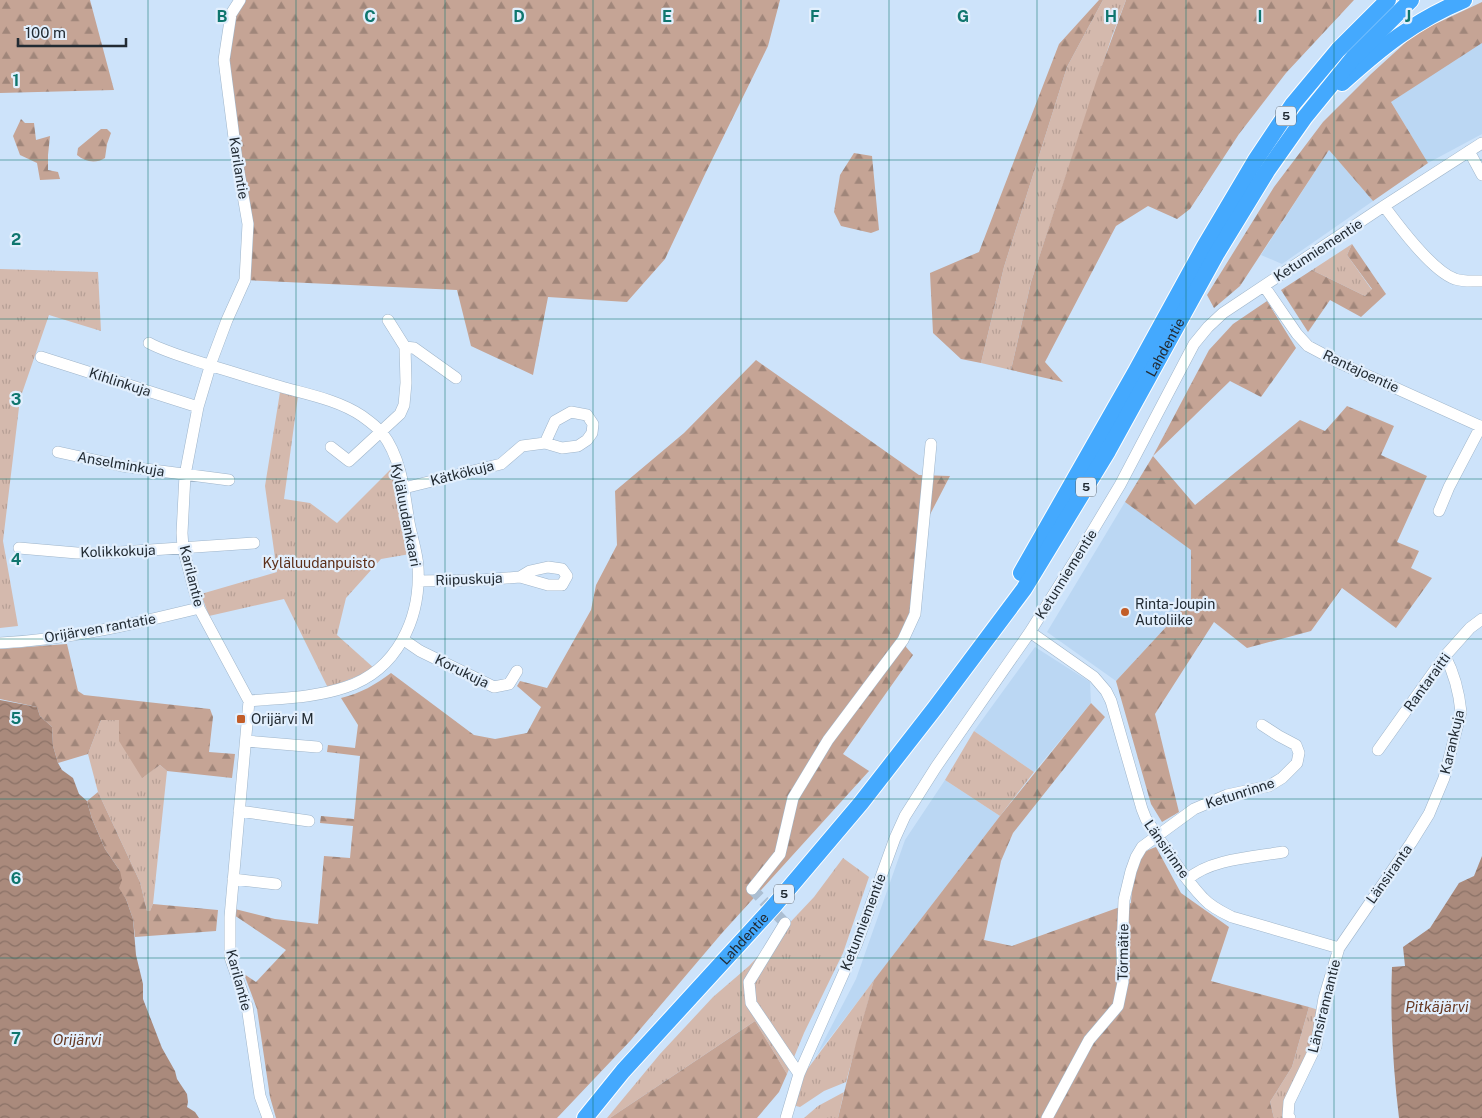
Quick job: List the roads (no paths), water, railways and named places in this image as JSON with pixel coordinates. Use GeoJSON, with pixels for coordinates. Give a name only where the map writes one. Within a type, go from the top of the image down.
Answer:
{"type":"FeatureCollection","features":[{"type":"Feature","properties":{"kind":"highway","name":"Lahdentie"},"geometry":{"type":"LineString","coordinates":[[936,708],[1014,584],[1131,380],[1204,247],[1255,161],[1293,104],[1338,50],[1388,0]]}},
{"type":"Feature","properties":{"kind":"highway","name":"Lahdentie"},"geometry":{"type":"LineString","coordinates":[[585,1118],[623,1071],[773,907],[861,803],[936,708],[1024,588],[1108,451],[1217,253],[1267,171],[1352,58],[1411,0]]}},
{"type":"Feature","properties":{"kind":"highway"},"geometry":{"type":"LineString","coordinates":[[1306,117],[1378,51],[1394,39],[1440,10],[1464,0]]}},
{"type":"Feature","properties":{"kind":"street","name":"Karilantie"},"geometry":{"type":"LineString","coordinates":[[240,0],[232,14],[224,60],[237,162],[248,224],[245,280],[226,320],[198,407],[185,475],[182,533],[183,548],[199,608],[249,701],[232,879],[229,933],[230,957],[247,1006],[260,1096],[268,1118]]}},
{"type":"Feature","properties":{"kind":"street","name":"Ketunniementie"},"geometry":{"type":"LineString","coordinates":[[786,1118],[799,1074],[857,943],[895,838],[905,816],[941,760],[1030,632],[1077,557],[1120,485],[1194,344],[1208,326],[1224,313],[1482,143]]}},
{"type":"Feature","properties":{"kind":"street"},"geometry":{"type":"LineString","coordinates":[[1469,151],[1482,175]]}},
{"type":"Feature","properties":{"kind":"street"},"geometry":{"type":"LineString","coordinates":[[1384,206],[1408,238],[1448,276],[1456,280],[1482,281]]}},
{"type":"Feature","properties":{"kind":"street","name":"Rantajoentie"},"geometry":{"type":"LineString","coordinates":[[1264,286],[1297,334],[1308,346],[1340,363],[1482,426]]}},
{"type":"Feature","properties":{"kind":"street"},"geometry":{"type":"LineString","coordinates":[[331,447],[349,461],[400,414],[404,405],[406,383],[405,347],[388,320]]}},
{"type":"Feature","properties":{"kind":"street","name":"Kyläluudankaari"},"geometry":{"type":"LineString","coordinates":[[149,342],[160,348],[210,365],[323,398],[361,415],[381,432],[388,441],[404,488],[418,566],[418,581],[412,618],[404,640],[387,662],[366,678],[346,687],[288,699],[249,701]]}},
{"type":"Feature","properties":{"kind":"street"},"geometry":{"type":"LineString","coordinates":[[405,347],[414,348],[456,378]]}},
{"type":"Feature","properties":{"kind":"street","name":"Kihlinkuja"},"geometry":{"type":"LineString","coordinates":[[41,357],[198,407]]}},
{"type":"Feature","properties":{"kind":"street"},"geometry":{"type":"LineString","coordinates":[[1439,511],[1448,488],[1482,426]]}},
{"type":"Feature","properties":{"kind":"street","name":"Kätkökuja"},"geometry":{"type":"LineString","coordinates":[[404,488],[501,464],[522,446],[544,443]]}},
{"type":"Feature","properties":{"kind":"street"},"geometry":{"type":"LineString","coordinates":[[752,889],[780,854],[793,798],[828,740],[903,640],[914,614],[931,444]]}},
{"type":"Feature","properties":{"kind":"street","name":"Anselminkuja"},"geometry":{"type":"LineString","coordinates":[[58,452],[122,466],[228,480]]}},
{"type":"Feature","properties":{"kind":"street","name":"Kolikkokuja"},"geometry":{"type":"LineString","coordinates":[[19,548],[106,553],[254,543]]}},
{"type":"Feature","properties":{"kind":"street","name":"Riipuskuja"},"geometry":{"type":"LineString","coordinates":[[418,581],[520,577]]}},
{"type":"Feature","properties":{"kind":"street","name":"Orijärven rantatie"},"geometry":{"type":"LineString","coordinates":[[0,643],[47,639],[101,631],[199,608]]}},
{"type":"Feature","properties":{"kind":"street","name":"Rantaraitti"},"geometry":{"type":"LineString","coordinates":[[1378,750],[1445,656],[1470,628],[1482,619]]}},
{"type":"Feature","properties":{"kind":"street","name":"Länsirinne"},"geometry":{"type":"LineString","coordinates":[[1030,632],[1094,677],[1106,692],[1111,701],[1146,819],[1204,899],[1218,910],[1232,917],[1339,948]]}},
{"type":"Feature","properties":{"kind":"street","name":"Korukuja"},"geometry":{"type":"LineString","coordinates":[[404,640],[420,651],[494,687],[510,684],[516,671]]}},
{"type":"Feature","properties":{"kind":"street","name":"Karankuja"},"geometry":{"type":"LineString","coordinates":[[1436,798],[1444,778],[1461,712],[1452,670],[1445,656]]}},
{"type":"Feature","properties":{"kind":"street","name":"Ketunrinne"},"geometry":{"type":"LineString","coordinates":[[1157,835],[1194,808],[1228,795],[1269,786],[1282,778],[1297,763],[1299,753],[1296,745],[1262,725]]}},
{"type":"Feature","properties":{"kind":"street"},"geometry":{"type":"LineString","coordinates":[[246,741],[317,747]]}},
{"type":"Feature","properties":{"kind":"street","name":"Länsiranta"},"geometry":{"type":"LineString","coordinates":[[1339,948],[1411,843],[1429,814],[1436,798]]}},
{"type":"Feature","properties":{"kind":"street"},"geometry":{"type":"LineString","coordinates":[[239,811],[309,821]]}},
{"type":"Feature","properties":{"kind":"street","name":"Törmätie"},"geometry":{"type":"LineString","coordinates":[[1047,1118],[1089,1040],[1118,1006],[1124,982],[1122,949],[1124,900],[1136,857],[1142,847],[1157,835]]}},
{"type":"Feature","properties":{"kind":"street"},"geometry":{"type":"LineString","coordinates":[[1188,879],[1192,874],[1229,861],[1283,852]]}},
{"type":"Feature","properties":{"kind":"street"},"geometry":{"type":"LineString","coordinates":[[232,879],[276,884]]}},
{"type":"Feature","properties":{"kind":"street"},"geometry":{"type":"LineString","coordinates":[[785,923],[750,982],[751,1003],[799,1074]]}},
{"type":"Feature","properties":{"kind":"street","name":"Länsirannantie"},"geometry":{"type":"LineString","coordinates":[[1290,1118],[1288,1116],[1290,1102],[1316,1046],[1324,998],[1339,948]]}},
{"type":"Feature","properties":{"kind":"water","name":"Orijärvi"},"geometry":{"type":"Polygon","coordinates":[[[0,700],[37,707],[40,716],[52,727],[53,746],[58,763],[62,770],[73,778],[79,794],[87,801],[92,819],[105,849],[120,871],[122,880],[119,888],[126,899],[133,919],[136,955],[143,984],[143,999],[162,1048],[175,1071],[177,1079],[187,1094],[187,1107],[195,1112],[199,1118],[0,1118],[0,700]]]}},
{"type":"Feature","properties":{"kind":"water","name":"Pitkäjärvi"},"geometry":{"type":"Polygon","coordinates":[[[1482,856],[1482,1118],[1399,1118],[1392,1042],[1392,967],[1405,966],[1403,947],[1430,928],[1459,883],[1474,876],[1482,856]]]}},
{"type":"Feature","properties":{"kind":"tunnel"},"geometry":{"type":"LineString","coordinates":[[752,889],[785,923]]}},
{"type":"Feature","properties":{"kind":"place","name":"Rinta-Joupin Autoliike"},"geometry":{"type":"Point","coordinates":[1125,612]}},
{"type":"Feature","properties":{"kind":"place","name":"Orijärvi M"},"geometry":{"type":"Point","coordinates":[241,719]}},
{"type":"Feature","properties":{"kind":"park label","name":"Kyläluudanpuisto"},"geometry":{"type":"Point","coordinates":[319,563]}}]}
